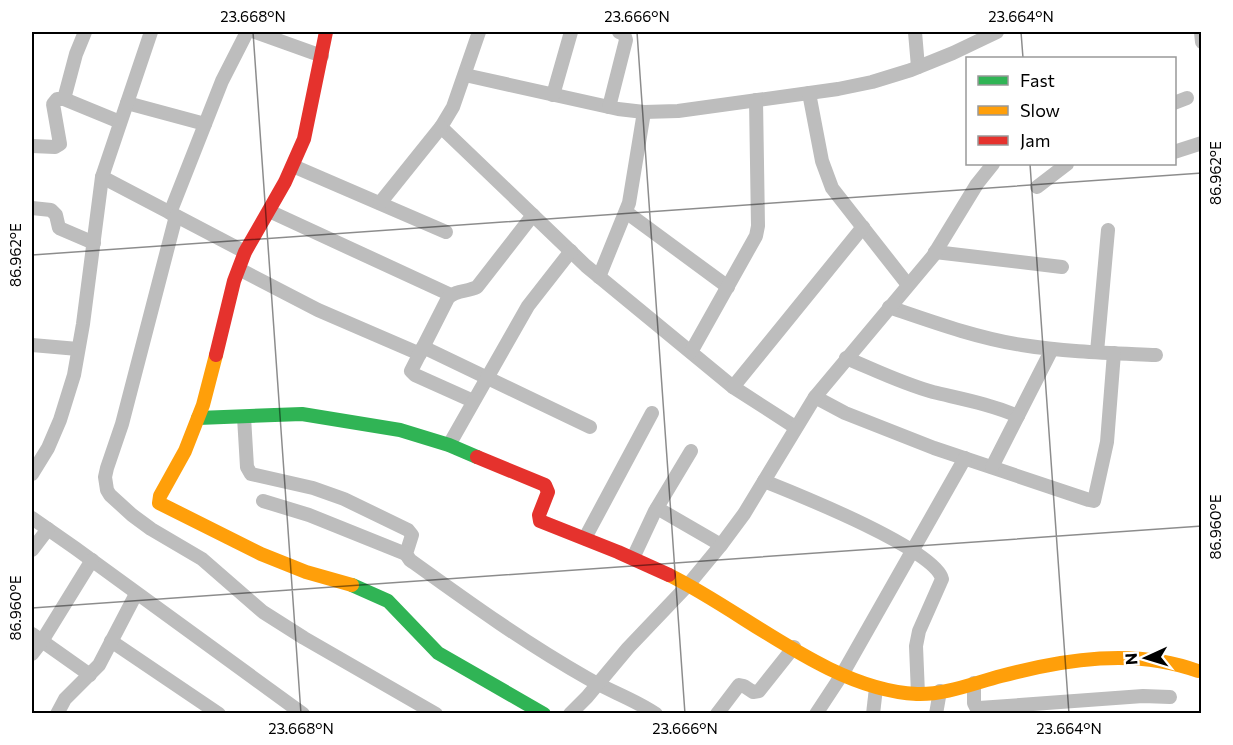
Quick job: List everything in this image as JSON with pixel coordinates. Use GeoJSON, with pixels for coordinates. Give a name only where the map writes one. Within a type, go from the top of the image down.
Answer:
{"type":"FeatureCollection","features":[{"type":"Feature","properties":{"kind":"street"},"geometry":{"type":"LineString","coordinates":[[64,99],[76,54],[85,32]]}},
{"type":"Feature","properties":{"kind":"street"},"geometry":{"type":"LineString","coordinates":[[32,474],[48,448],[60,420],[74,375],[102,177],[151,32]]}},
{"type":"Feature","properties":{"kind":"street"},"geometry":{"type":"LineString","coordinates":[[247,32],[222,81],[173,214],[122,424],[107,468],[105,477],[107,490],[132,515],[202,559],[263,612],[436,714]]}},
{"type":"Feature","properties":{"kind":"street"},"geometry":{"type":"LineString","coordinates":[[255,32],[322,56]]}},
{"type":"Feature","properties":{"kind":"street"},"geometry":{"type":"LineString","coordinates":[[326,32],[304,139],[293,166],[245,252],[238,270],[198,418],[185,451],[160,496],[159,503],[238,545],[378,596],[392,604],[424,641],[438,653],[544,714]]}},
{"type":"Feature","properties":{"kind":"street"},"geometry":{"type":"LineString","coordinates":[[380,203],[441,128],[453,107],[479,32]]}},
{"type":"Feature","properties":{"kind":"street"},"geometry":{"type":"LineString","coordinates":[[553,95],[571,32]]}},
{"type":"Feature","properties":{"kind":"street"},"geometry":{"type":"LineString","coordinates":[[609,107],[626,40],[624,34],[619,32]]}},
{"type":"Feature","properties":{"kind":"street"},"geometry":{"type":"LineString","coordinates":[[915,32],[918,67]]}},
{"type":"Feature","properties":{"kind":"street"},"geometry":{"type":"LineString","coordinates":[[465,75],[609,107],[644,112],[678,111],[872,82],[918,67],[997,32]]}},
{"type":"Feature","properties":{"kind":"street"},"geometry":{"type":"LineString","coordinates":[[1201,32],[1202,42]]}},
{"type":"Feature","properties":{"kind":"street"},"geometry":{"type":"LineString","coordinates":[[809,93],[826,175],[832,188],[908,285]]}},
{"type":"Feature","properties":{"kind":"street"},"geometry":{"type":"LineString","coordinates":[[32,146],[56,147],[60,144],[54,104],[57,99],[64,99],[120,122]]}},
{"type":"Feature","properties":{"kind":"street"},"geometry":{"type":"LineString","coordinates":[[691,352],[756,236],[758,226],[756,100]]}},
{"type":"Feature","properties":{"kind":"street"},"geometry":{"type":"LineString","coordinates":[[127,103],[205,124]]}},
{"type":"Feature","properties":{"kind":"street"},"geometry":{"type":"LineString","coordinates":[[599,277],[626,212],[633,188],[644,112]]}},
{"type":"Feature","properties":{"kind":"street"},"geometry":{"type":"LineString","coordinates":[[441,128],[599,277],[733,387],[795,427]]}},
{"type":"Feature","properties":{"kind":"street"},"geometry":{"type":"LineString","coordinates":[[1176,151],[1202,143]]}},
{"type":"Feature","properties":{"kind":"street"},"geometry":{"type":"LineString","coordinates":[[570,714],[688,585],[721,545],[744,514],[815,397],[935,252],[976,184],[992,165]]}},
{"type":"Feature","properties":{"kind":"street"},"geometry":{"type":"LineString","coordinates":[[1037,187],[1066,165]]}},
{"type":"Feature","properties":{"kind":"street"},"geometry":{"type":"LineString","coordinates":[[293,166],[446,232]]}},
{"type":"Feature","properties":{"kind":"street"},"geometry":{"type":"LineString","coordinates":[[102,177],[245,252]]}},
{"type":"Feature","properties":{"kind":"street"},"geometry":{"type":"LineString","coordinates":[[32,208],[51,210],[56,215],[59,228],[94,243]]}},
{"type":"Feature","properties":{"kind":"street"},"geometry":{"type":"LineString","coordinates":[[269,211],[451,295]]}},
{"type":"Feature","properties":{"kind":"street"},"geometry":{"type":"LineString","coordinates":[[626,212],[728,287]]}},
{"type":"Feature","properties":{"kind":"street"},"geometry":{"type":"LineString","coordinates":[[473,400],[414,375],[411,371],[444,304],[451,295],[477,287],[533,215]]}},
{"type":"Feature","properties":{"kind":"street"},"geometry":{"type":"LineString","coordinates":[[733,387],[863,227]]}},
{"type":"Feature","properties":{"kind":"street"},"geometry":{"type":"LineString","coordinates":[[1096,352],[1108,230]]}},
{"type":"Feature","properties":{"kind":"street"},"geometry":{"type":"LineString","coordinates":[[449,445],[528,306],[571,251]]}},
{"type":"Feature","properties":{"kind":"street"},"geometry":{"type":"LineString","coordinates":[[935,252],[1062,267]]}},
{"type":"Feature","properties":{"kind":"street"},"geometry":{"type":"LineString","coordinates":[[238,270],[318,310],[487,376],[590,428]]}},
{"type":"Feature","properties":{"kind":"street"},"geometry":{"type":"LineString","coordinates":[[889,307],[948,327],[1021,345],[1156,355]]}},
{"type":"Feature","properties":{"kind":"street"},"geometry":{"type":"LineString","coordinates":[[32,345],[78,349]]}},
{"type":"Feature","properties":{"kind":"street"},"geometry":{"type":"LineString","coordinates":[[992,467],[1052,349]]}},
{"type":"Feature","properties":{"kind":"street"},"geometry":{"type":"LineString","coordinates":[[815,397],[845,413],[965,458],[1095,501],[1107,442],[1113,353]]}},
{"type":"Feature","properties":{"kind":"street"},"geometry":{"type":"LineString","coordinates":[[846,358],[932,392],[986,403],[1018,416]]}},
{"type":"Feature","properties":{"kind":"street"},"geometry":{"type":"LineString","coordinates":[[585,538],[652,413]]}},
{"type":"Feature","properties":{"kind":"street"},"geometry":{"type":"LineString","coordinates":[[198,418],[302,414],[400,430],[449,445],[545,485],[548,492],[539,515],[540,521],[633,558],[688,585],[794,647],[876,688],[918,694],[940,691],[1025,669],[1108,658],[1162,662],[1198,671]]}},
{"type":"Feature","properties":{"kind":"street"},"geometry":{"type":"LineString","coordinates":[[244,417],[248,471],[255,475],[313,488],[344,499],[408,530],[412,536],[406,554]]}},
{"type":"Feature","properties":{"kind":"street"},"geometry":{"type":"LineString","coordinates":[[633,558],[657,508],[691,451]]}},
{"type":"Feature","properties":{"kind":"street"},"geometry":{"type":"LineString","coordinates":[[816,714],[843,673],[965,458]]}},
{"type":"Feature","properties":{"kind":"street"},"geometry":{"type":"LineString","coordinates":[[764,480],[842,513],[912,551],[939,571],[942,579],[919,631],[916,646],[918,694]]}},
{"type":"Feature","properties":{"kind":"street"},"geometry":{"type":"LineString","coordinates":[[263,501],[309,515],[406,554],[410,560],[483,612],[599,684],[638,702],[656,714]]}},
{"type":"Feature","properties":{"kind":"street"},"geometry":{"type":"LineString","coordinates":[[657,508],[721,545]]}},
{"type":"Feature","properties":{"kind":"street"},"geometry":{"type":"LineString","coordinates":[[32,518],[303,714]]}},
{"type":"Feature","properties":{"kind":"street"},"geometry":{"type":"LineString","coordinates":[[32,550],[48,529]]}},
{"type":"Feature","properties":{"kind":"street"},"geometry":{"type":"LineString","coordinates":[[32,654],[37,637],[92,560]]}},
{"type":"Feature","properties":{"kind":"street"},"geometry":{"type":"LineString","coordinates":[[57,714],[65,699],[99,665],[136,594]]}},
{"type":"Feature","properties":{"kind":"street"},"geometry":{"type":"LineString","coordinates":[[37,637],[90,675]]}},
{"type":"Feature","properties":{"kind":"street"},"geometry":{"type":"LineString","coordinates":[[111,641],[219,714]]}},
{"type":"Feature","properties":{"kind":"street"},"geometry":{"type":"LineString","coordinates":[[717,714],[739,685],[753,692],[759,691],[794,647]]}},
{"type":"Feature","properties":{"kind":"street"},"geometry":{"type":"LineString","coordinates":[[974,683],[974,703],[979,708],[1143,696],[1170,697]]}},
{"type":"Feature","properties":{"kind":"street"},"geometry":{"type":"LineString","coordinates":[[873,714],[876,688]]}},
{"type":"Feature","properties":{"kind":"street"},"geometry":{"type":"LineString","coordinates":[[936,714],[940,691]]}},
{"type":"Feature","properties":{"kind":"traffic: fast"},"geometry":{"type":"LineString","coordinates":[[198,418],[302,414],[400,430],[449,445],[477,457]]}},
{"type":"Feature","properties":{"kind":"traffic: fast"},"geometry":{"type":"LineString","coordinates":[[352,585],[388,601],[438,653],[544,714]]}},
{"type":"Feature","properties":{"kind":"traffic: slow"},"geometry":{"type":"LineString","coordinates":[[216,355],[203,405],[185,451],[160,496],[159,503],[261,554],[306,572],[352,585]]}},
{"type":"Feature","properties":{"kind":"traffic: slow"},"geometry":{"type":"LineString","coordinates":[[669,575],[820,664],[852,679],[884,689],[917,694],[938,693],[1025,670],[1100,659],[1150,660],[1198,671]]}},
{"type":"Feature","properties":{"kind":"traffic: jam"},"geometry":{"type":"LineString","coordinates":[[216,355],[234,281],[245,252],[285,182],[304,139],[326,32]]}},
{"type":"Feature","properties":{"kind":"traffic: jam"},"geometry":{"type":"LineString","coordinates":[[477,457],[545,485],[548,492],[539,515],[540,521],[669,575]]}}]}
